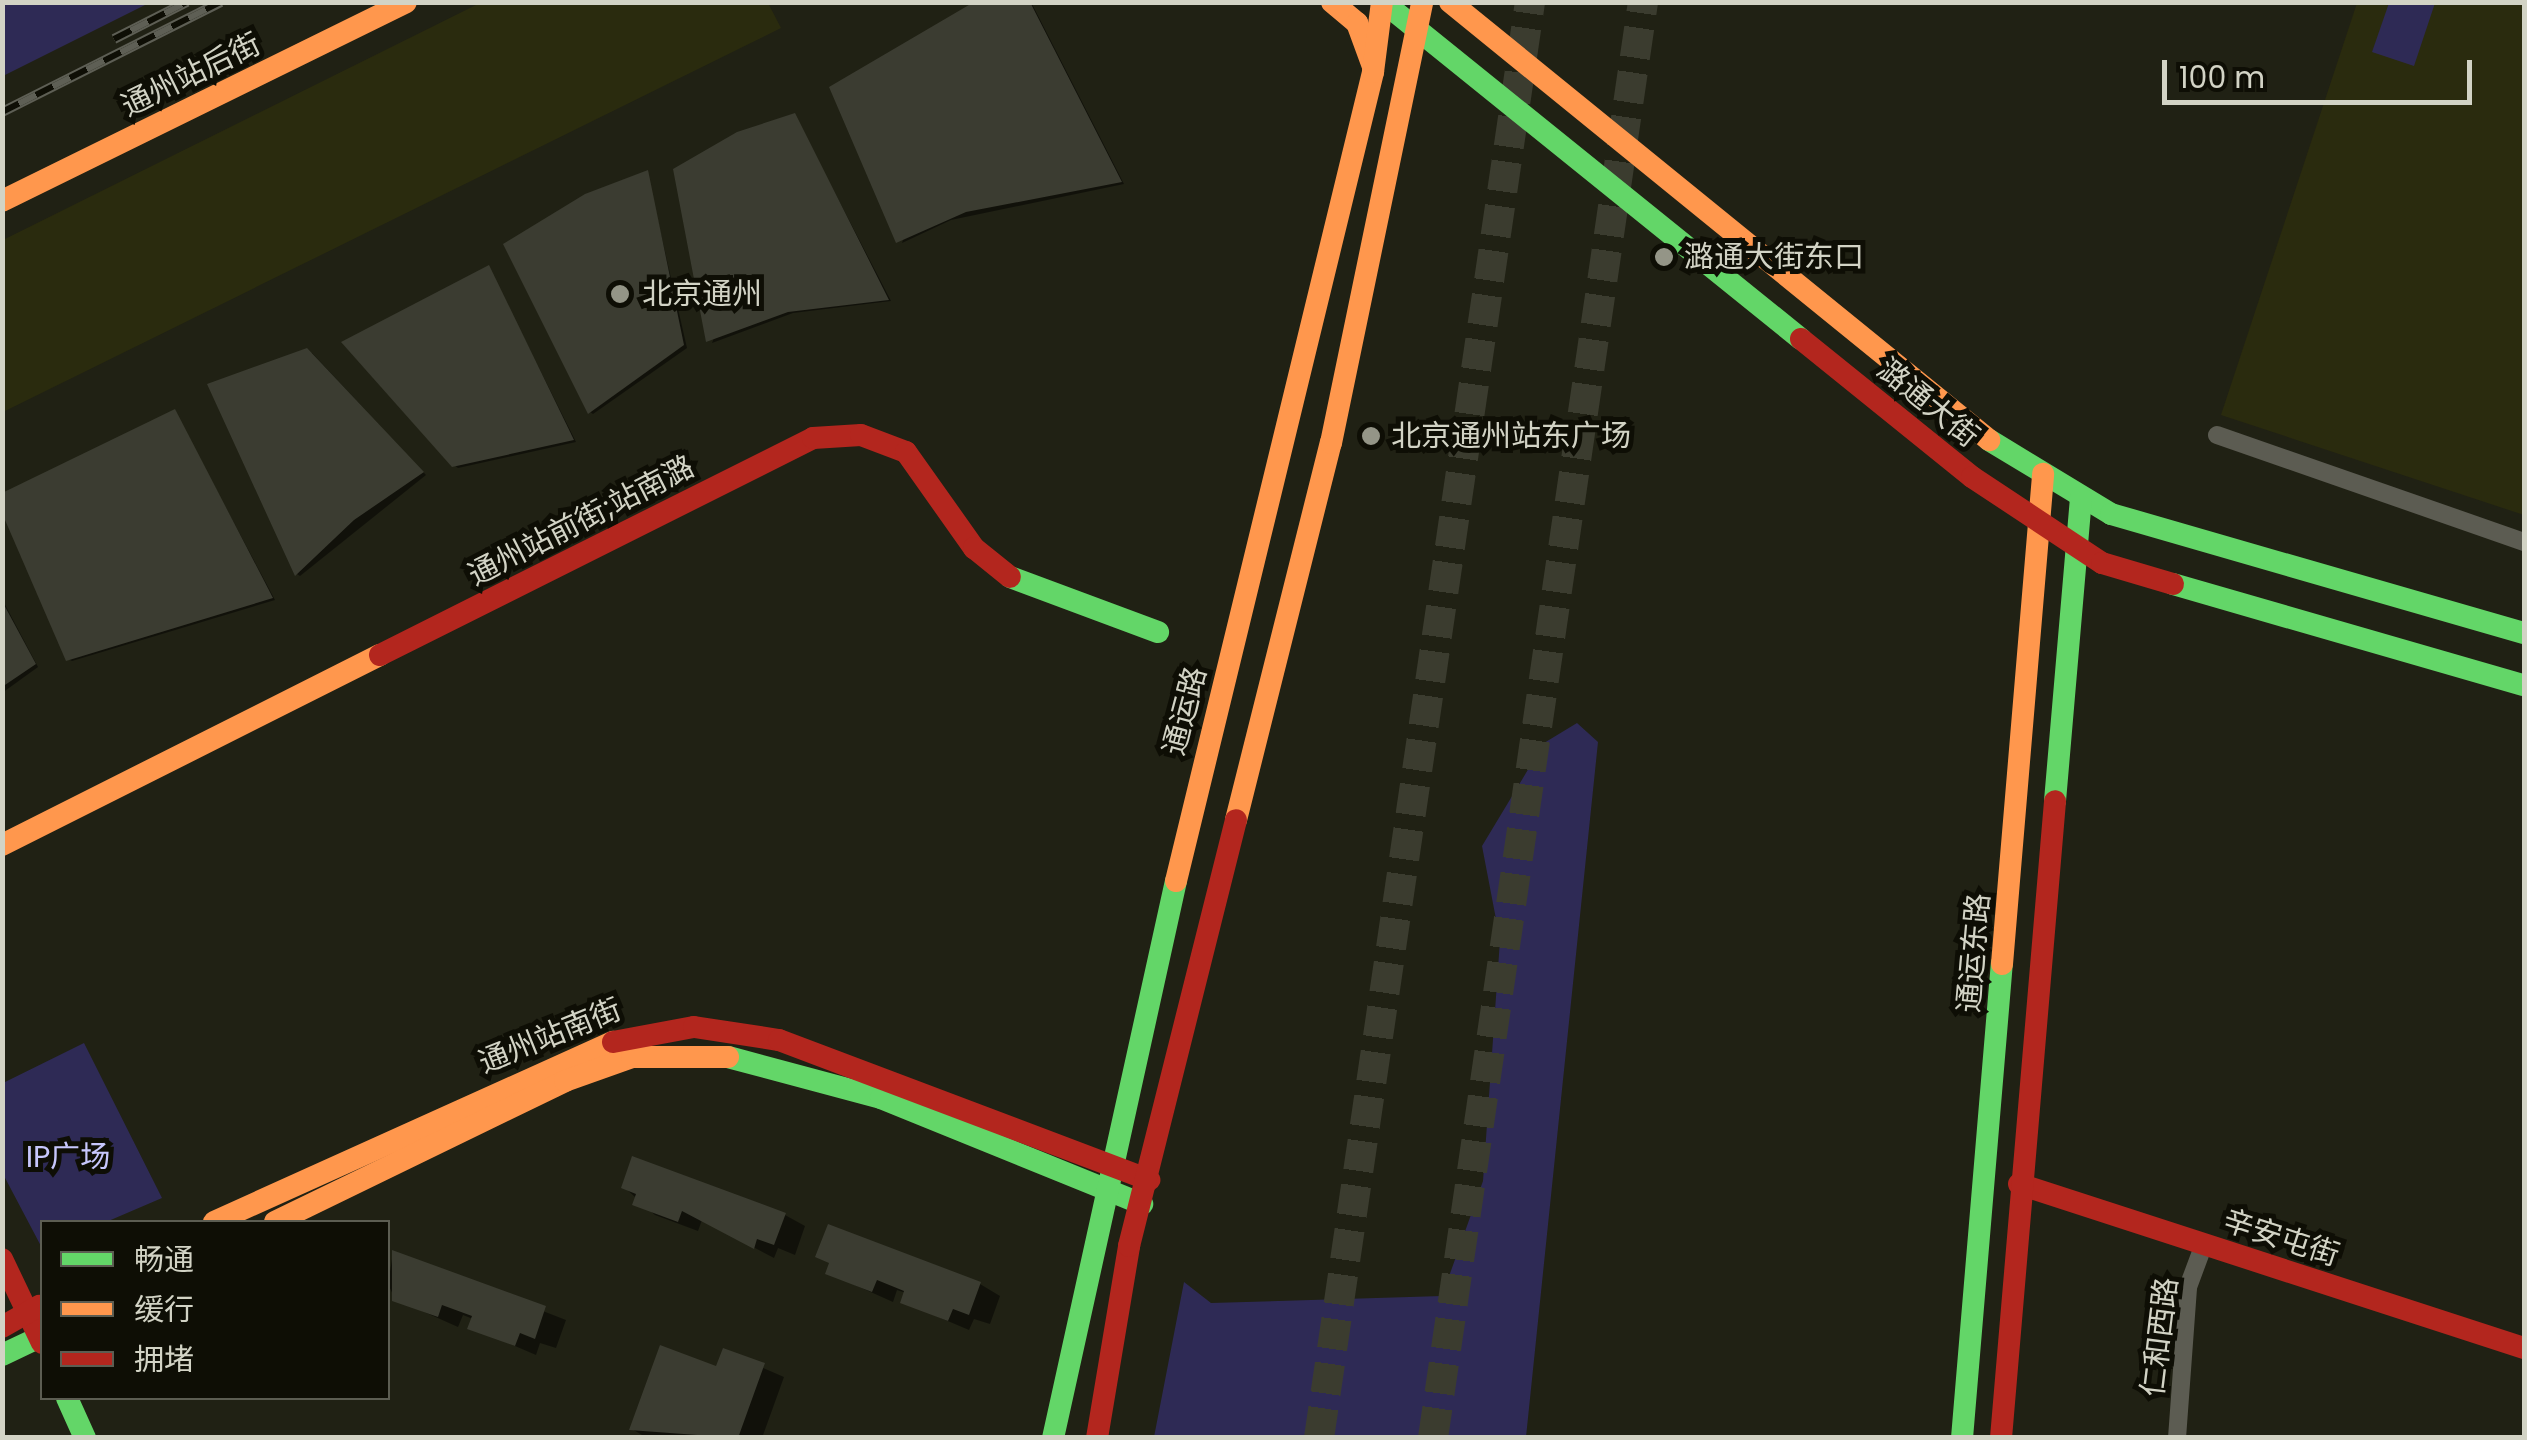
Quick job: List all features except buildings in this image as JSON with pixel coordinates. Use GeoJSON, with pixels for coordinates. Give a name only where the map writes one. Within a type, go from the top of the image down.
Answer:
{"type":"FeatureCollection","features":[{"type":"Feature","properties":{"kind":"main road","name":"通州站后街"},"geometry":{"type":"LineString","coordinates":[[2,201],[406,2]]}},
{"type":"Feature","properties":{"kind":"main road"},"geometry":{"type":"LineString","coordinates":[[1332,2],[1362,33],[1373,72]]}},
{"type":"Feature","properties":{"kind":"main road","name":"通运路"},"geometry":{"type":"LineString","coordinates":[[1052,1438],[1108,1159],[1373,72],[1382,2]]}},
{"type":"Feature","properties":{"kind":"main road","name":"潞通大街"},"geometry":{"type":"LineString","coordinates":[[1382,2],[1418,26],[1972,478],[2039,518],[2102,563],[2524,684]]}},
{"type":"Feature","properties":{"kind":"main road"},"geometry":{"type":"LineString","coordinates":[[1097,1438],[1142,1204],[1372,270],[1422,2]]}},
{"type":"Feature","properties":{"kind":"main road","name":"潞通大街"},"geometry":{"type":"LineString","coordinates":[[1450,2],[1826,314],[2081,497],[2111,514],[2524,633]]}},
{"type":"Feature","properties":{"kind":"main road","name":"通州站前街;站南潞"},"geometry":{"type":"LineString","coordinates":[[2,845],[813,438],[861,435],[906,452],[974,548],[1013,580],[1158,632]]}},
{"type":"Feature","properties":{"kind":"main road","name":"通运东路"},"geometry":{"type":"LineString","coordinates":[[1962,1438],[2044,474]]}},
{"type":"Feature","properties":{"kind":"main road"},"geometry":{"type":"LineString","coordinates":[[2001,1438],[2019,1184],[2081,497]]}},
{"type":"Feature","properties":{"kind":"main road","name":"通州站南街"},"geometry":{"type":"LineString","coordinates":[[218,1220],[594,1045],[694,1027],[779,1040],[1108,1159],[1150,1180]]}},
{"type":"Feature","properties":{"kind":"main road","name":"通州站南街"},"geometry":{"type":"LineString","coordinates":[[279,1220],[565,1081],[632,1058],[705,1051],[881,1098],[1142,1204]]}},
{"type":"Feature","properties":{"kind":"main road","name":"辛安屯街"},"geometry":{"type":"LineString","coordinates":[[2019,1184],[2524,1348]]}},
{"type":"Feature","properties":{"kind":"main road"},"geometry":{"type":"LineString","coordinates":[[2,1260],[36,1308],[2,1328]]}},
{"type":"Feature","properties":{"kind":"main road"},"geometry":{"type":"LineString","coordinates":[[2,1355],[40,1340]]}},
{"type":"Feature","properties":{"kind":"main road"},"geometry":{"type":"LineString","coordinates":[[68,1400],[85,1438]]}},
{"type":"Feature","properties":{"kind":"street"},"geometry":{"type":"LineString","coordinates":[[2217,435],[2524,542]]}},
{"type":"Feature","properties":{"kind":"street","name":"仁和西路"},"geometry":{"type":"LineString","coordinates":[[2177,1438],[2188,1288],[2204,1244]]}},
{"type":"Feature","properties":{"kind":"shaded area"},"geometry":{"type":"Polygon","coordinates":[[[480,3],[768,3],[781,28],[3,412],[3,240],[480,3]]]}},
{"type":"Feature","properties":{"kind":"shaded area"},"geometry":{"type":"Polygon","coordinates":[[[2357,3],[2524,3],[2524,515],[2221,415],[2357,3]]]}},
{"type":"Feature","properties":{"kind":"green space"},"geometry":{"type":"Polygon","coordinates":[[[3,2],[149,2],[149,3],[3,76],[3,2]]]}},
{"type":"Feature","properties":{"kind":"green space"},"geometry":{"type":"Polygon","coordinates":[[[2389,3],[2435,3],[2414,66],[2372,52],[2389,3]]]}},
{"type":"Feature","properties":{"kind":"green space"},"geometry":{"type":"Polygon","coordinates":[[[1577,723],[1598,742],[1526,1437],[1154,1437],[1184,1282],[1211,1303],[1442,1296],[1483,1181],[1500,940],[1482,846],[1544,743],[1577,723]]]}},
{"type":"Feature","properties":{"kind":"green space","name":"IP广场"},"geometry":{"type":"Polygon","coordinates":[[[84,1043],[162,1198],[111,1220],[40,1220],[40,1244],[3,1174],[3,1083],[84,1043]]]}},
{"type":"Feature","properties":{"kind":"tunnel"},"geometry":{"type":"LineString","coordinates":[[1319,1438],[1530,2]]}},
{"type":"Feature","properties":{"kind":"tunnel"},"geometry":{"type":"LineString","coordinates":[[1433,1438],[1643,2]]}},
{"type":"Feature","properties":{"kind":"railway"},"geometry":{"type":"LineString","coordinates":[[114,39],[187,2]]}},
{"type":"Feature","properties":{"kind":"railway"},"geometry":{"type":"LineString","coordinates":[[2,112],[221,2]]}},
{"type":"Feature","properties":{"kind":"traffic: fast"},"geometry":{"type":"LineString","coordinates":[[1383,2],[1801,339]]}},
{"type":"Feature","properties":{"kind":"traffic: fast"},"geometry":{"type":"LineString","coordinates":[[1989,440],[2111,514],[2524,633]]}},
{"type":"Feature","properties":{"kind":"traffic: fast"},"geometry":{"type":"LineString","coordinates":[[2055,801],[2081,497]]}},
{"type":"Feature","properties":{"kind":"traffic: fast"},"geometry":{"type":"LineString","coordinates":[[1010,577],[1158,632]]}},
{"type":"Feature","properties":{"kind":"traffic: fast"},"geometry":{"type":"LineString","coordinates":[[2173,584],[2524,685]]}},
{"type":"Feature","properties":{"kind":"traffic: fast"},"geometry":{"type":"LineString","coordinates":[[1053,1438],[1176,881]]}},
{"type":"Feature","properties":{"kind":"traffic: fast"},"geometry":{"type":"LineString","coordinates":[[1962,1438],[2002,964]]}},
{"type":"Feature","properties":{"kind":"traffic: fast"},"geometry":{"type":"LineString","coordinates":[[728,1057],[881,1098],[1142,1204]]}},
{"type":"Feature","properties":{"kind":"traffic: fast"},"geometry":{"type":"LineString","coordinates":[[2,1355],[40,1337]]}},
{"type":"Feature","properties":{"kind":"traffic: fast"},"geometry":{"type":"LineString","coordinates":[[68,1400],[85,1438]]}},
{"type":"Feature","properties":{"kind":"traffic: slow"},"geometry":{"type":"LineString","coordinates":[[2,201],[406,2]]}},
{"type":"Feature","properties":{"kind":"traffic: slow"},"geometry":{"type":"LineString","coordinates":[[1332,2],[1357,23],[1372,64]]}},
{"type":"Feature","properties":{"kind":"traffic: slow"},"geometry":{"type":"LineString","coordinates":[[1176,881],[1373,72],[1382,2]]}},
{"type":"Feature","properties":{"kind":"traffic: slow"},"geometry":{"type":"LineString","coordinates":[[1236,820],[1331,443],[1422,2]]}},
{"type":"Feature","properties":{"kind":"traffic: slow"},"geometry":{"type":"LineString","coordinates":[[1450,2],[1989,440]]}},
{"type":"Feature","properties":{"kind":"traffic: slow"},"geometry":{"type":"LineString","coordinates":[[2002,964],[2043,474]]}},
{"type":"Feature","properties":{"kind":"traffic: slow"},"geometry":{"type":"LineString","coordinates":[[2,845],[380,655]]}},
{"type":"Feature","properties":{"kind":"traffic: slow"},"geometry":{"type":"LineString","coordinates":[[218,1220],[613,1042]]}},
{"type":"Feature","properties":{"kind":"traffic: slow"},"geometry":{"type":"LineString","coordinates":[[279,1220],[565,1081],[632,1057],[728,1057]]}},
{"type":"Feature","properties":{"kind":"traffic: jam"},"geometry":{"type":"LineString","coordinates":[[1801,339],[1972,477],[2102,563],[2173,584]]}},
{"type":"Feature","properties":{"kind":"traffic: jam"},"geometry":{"type":"LineString","coordinates":[[380,655],[813,438],[861,435],[906,452],[974,548],[1010,577]]}},
{"type":"Feature","properties":{"kind":"traffic: jam"},"geometry":{"type":"LineString","coordinates":[[2001,1438],[2055,801]]}},
{"type":"Feature","properties":{"kind":"traffic: jam"},"geometry":{"type":"LineString","coordinates":[[1097,1438],[1129,1246],[1236,820]]}},
{"type":"Feature","properties":{"kind":"traffic: jam"},"geometry":{"type":"LineString","coordinates":[[613,1042],[694,1027],[779,1040],[1149,1180]]}},
{"type":"Feature","properties":{"kind":"traffic: jam"},"geometry":{"type":"LineString","coordinates":[[2019,1184],[2524,1348]]}},
{"type":"Feature","properties":{"kind":"traffic: jam"},"geometry":{"type":"LineString","coordinates":[[2,1259],[40,1339]]}},
{"type":"Feature","properties":{"kind":"traffic: jam"},"geometry":{"type":"LineString","coordinates":[[2,1327],[39,1306]]}},
{"type":"Feature","properties":{"kind":"place","name":"潞通大街东口"},"geometry":{"type":"Point","coordinates":[1664,257]}},
{"type":"Feature","properties":{"kind":"place","name":"北京通州"},"geometry":{"type":"Point","coordinates":[620,294]}},
{"type":"Feature","properties":{"kind":"place","name":"北京通州站东广场"},"geometry":{"type":"Point","coordinates":[1371,436]}}]}
